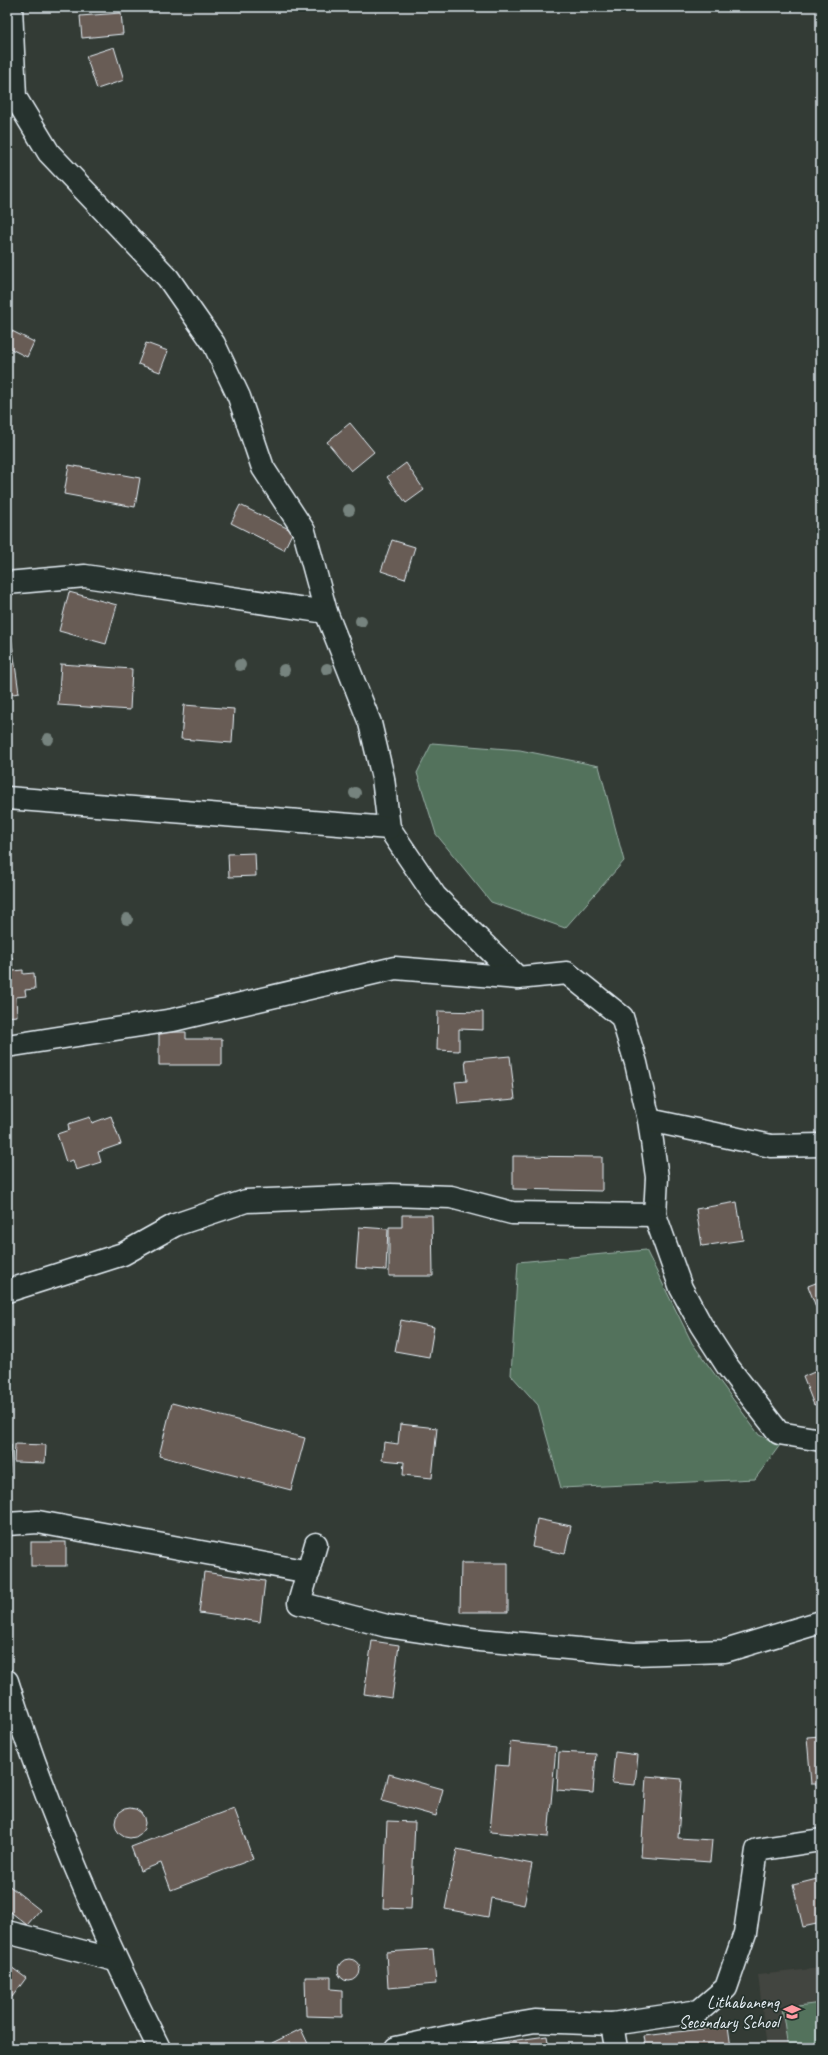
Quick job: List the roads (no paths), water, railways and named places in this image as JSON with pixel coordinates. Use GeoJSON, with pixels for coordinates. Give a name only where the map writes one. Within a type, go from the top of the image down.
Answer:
{"type":"FeatureCollection","features":[{"type":"Feature","properties":{"kind":"street"},"geometry":{"type":"LineString","coordinates":[[11,7],[15,97],[49,153],[168,278],[214,344],[239,397],[263,468],[304,531],[326,612],[370,723],[383,778],[389,828],[435,896],[518,978]]}},
{"type":"Feature","properties":{"kind":"street"},"geometry":{"type":"LineString","coordinates":[[7,583],[85,576],[326,612]]}},
{"type":"Feature","properties":{"kind":"street"},"geometry":{"type":"LineString","coordinates":[[7,798],[389,828]]}},
{"type":"Feature","properties":{"kind":"street"},"geometry":{"type":"LineString","coordinates":[[7,1046],[173,1020],[395,968],[518,978],[567,973],[622,1017],[636,1063],[649,1120],[657,1177],[655,1215],[681,1288],[701,1325],[740,1384],[779,1433],[821,1440]]}},
{"type":"Feature","properties":{"kind":"street"},"geometry":{"type":"LineString","coordinates":[[649,1120],[771,1146],[821,1145]]}},
{"type":"Feature","properties":{"kind":"street"},"geometry":{"type":"LineString","coordinates":[[7,1291],[123,1254],[175,1225],[246,1201],[391,1195],[451,1197],[512,1213],[655,1215]]}},
{"type":"Feature","properties":{"kind":"street"},"geometry":{"type":"LineString","coordinates":[[7,1524],[38,1522],[308,1572]]}},
{"type":"Feature","properties":{"kind":"street"},"geometry":{"type":"LineString","coordinates":[[316,1544],[300,1603],[387,1626],[479,1640],[634,1654],[725,1651],[821,1622]]}},
{"type":"Feature","properties":{"kind":"street"},"geometry":{"type":"LineString","coordinates":[[7,1681],[30,1754],[58,1826],[115,1960],[159,2048]]}},
{"type":"Feature","properties":{"kind":"street"},"geometry":{"type":"LineString","coordinates":[[396,2048],[470,2032],[535,2021],[612,2024],[699,2011],[726,1988],[745,1933],[757,1850],[821,1840]]}},
{"type":"Feature","properties":{"kind":"street"},"geometry":{"type":"LineString","coordinates":[[7,1932],[115,1960]]}},
{"type":"Feature","properties":{"kind":"street"},"geometry":{"type":"LineString","coordinates":[[612,2024],[616,2048]]}},
{"type":"Feature","properties":{"kind":"place","name":"Lithabaneng Secondary School"},"geometry":{"type":"Point","coordinates":[792,2012]}}]}
